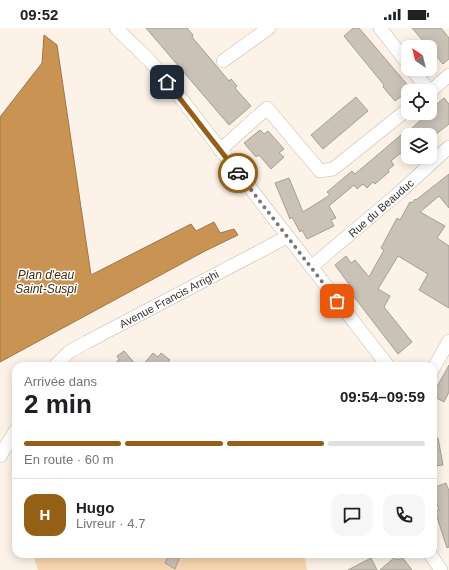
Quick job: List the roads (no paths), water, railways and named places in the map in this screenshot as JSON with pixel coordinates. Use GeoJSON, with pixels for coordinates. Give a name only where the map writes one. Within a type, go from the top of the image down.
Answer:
{"type":"FeatureCollection","features":[{"type":"Feature","properties":{"kind":"street"},"geometry":{"type":"LineString","coordinates":[[223,61],[269,28]]}},
{"type":"Feature","properties":{"kind":"street"},"geometry":{"type":"LineString","coordinates":[[380,28],[401,55]]}},
{"type":"Feature","properties":{"kind":"street"},"geometry":{"type":"LineString","coordinates":[[120,29],[171,87],[385,362]]}},
{"type":"Feature","properties":{"kind":"street"},"geometry":{"type":"LineString","coordinates":[[437,85],[449,75]]}},
{"type":"Feature","properties":{"kind":"street"},"geometry":{"type":"LineString","coordinates":[[418,76],[424,84]]}},
{"type":"Feature","properties":{"kind":"street"},"geometry":{"type":"LineString","coordinates":[[220,150],[267,108],[320,171],[333,169],[401,115]]}},
{"type":"Feature","properties":{"kind":"street","name":"Rue du Beauduc"},"geometry":{"type":"LineString","coordinates":[[311,267],[400,192],[449,147]]}},
{"type":"Feature","properties":{"kind":"street","name":"Avenue Francis Arrighi"},"geometry":{"type":"LineString","coordinates":[[59,362],[69,352],[87,342],[287,237]]}},
{"type":"Feature","properties":{"kind":"street"},"geometry":{"type":"LineString","coordinates":[[437,362],[449,342]]}},
{"type":"Feature","properties":{"kind":"street"},"geometry":{"type":"LineString","coordinates":[[0,456],[12,436]]}},
{"type":"Feature","properties":{"kind":"street"},"geometry":{"type":"LineString","coordinates":[[434,558],[443,567]]}},
{"type":"Feature","properties":{"kind":"water","name":"Plan d'eau Saint-Suspi"},"geometry":{"type":"Polygon","coordinates":[[[44,35],[57,45],[91,275],[191,224],[196,231],[214,222],[220,233],[234,229],[238,235],[205,251],[0,362],[0,117],[42,63],[44,35]]]}}]}
